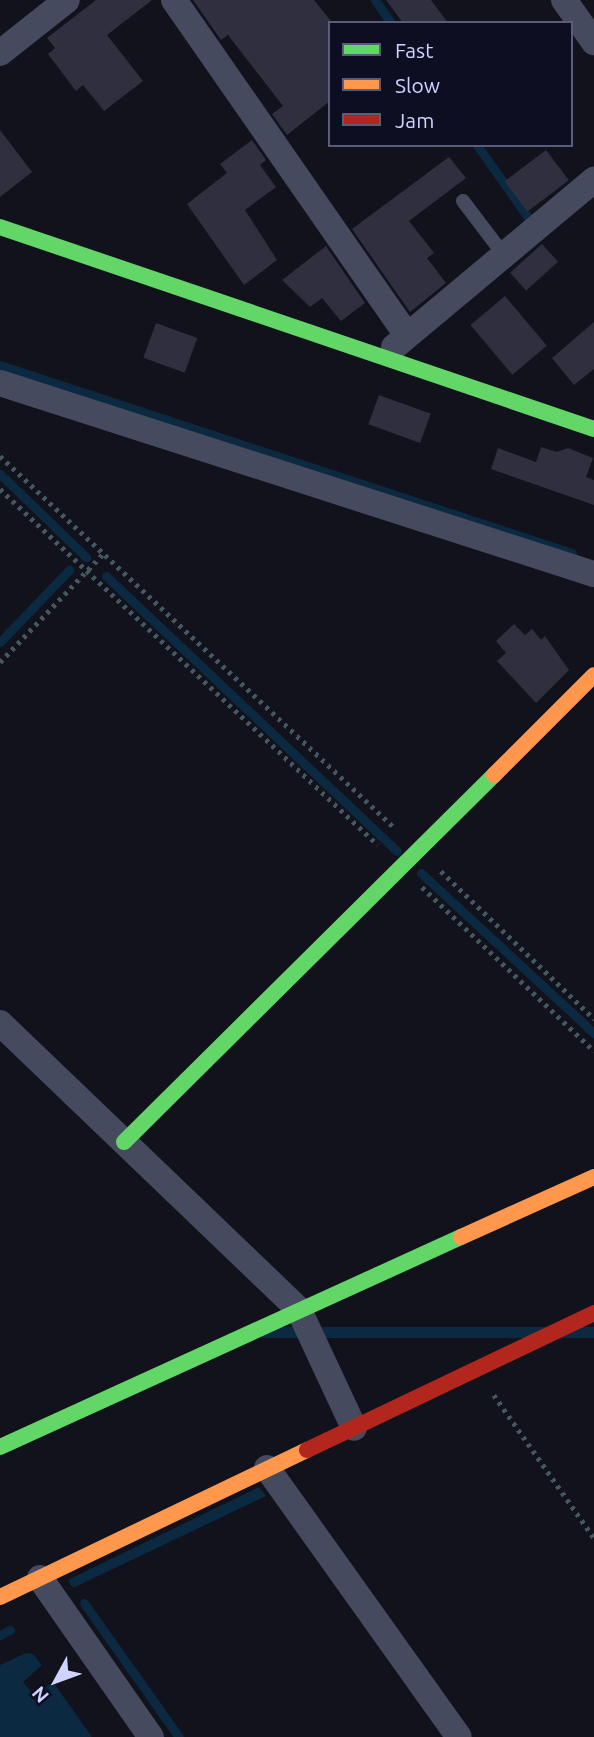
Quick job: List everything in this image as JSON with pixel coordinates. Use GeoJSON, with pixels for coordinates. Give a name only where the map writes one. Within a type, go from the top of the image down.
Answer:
{"type":"FeatureCollection","features":[{"type":"Feature","properties":{"kind":"street"},"geometry":{"type":"LineString","coordinates":[[0,53],[67,0]]}},
{"type":"Feature","properties":{"kind":"street"},"geometry":{"type":"LineString","coordinates":[[174,0],[407,335]]}},
{"type":"Feature","properties":{"kind":"street"},"geometry":{"type":"LineString","coordinates":[[564,0],[594,42]]}},
{"type":"Feature","properties":{"kind":"street"},"geometry":{"type":"LineString","coordinates":[[388,362],[396,344],[594,180]]}},
{"type":"Feature","properties":{"kind":"street"},"geometry":{"type":"LineString","coordinates":[[0,227],[388,362],[594,429]]}},
{"type":"Feature","properties":{"kind":"street"},"geometry":{"type":"LineString","coordinates":[[0,383],[594,574]]}},
{"type":"Feature","properties":{"kind":"street"},"geometry":{"type":"LineString","coordinates":[[124,1142],[421,852],[594,675]]}},
{"type":"Feature","properties":{"kind":"street"},"geometry":{"type":"LineString","coordinates":[[0,1023],[299,1310],[354,1427]]}},
{"type":"Feature","properties":{"kind":"street"},"geometry":{"type":"LineString","coordinates":[[0,1447],[594,1177]]}},
{"type":"Feature","properties":{"kind":"street"},"geometry":{"type":"LineString","coordinates":[[0,1597],[594,1313]]}},
{"type":"Feature","properties":{"kind":"street"},"geometry":{"type":"LineString","coordinates":[[267,1468],[459,1737]]}},
{"type":"Feature","properties":{"kind":"street"},"geometry":{"type":"LineString","coordinates":[[40,1577],[152,1737]]}},
{"type":"Feature","properties":{"kind":"lane"},"geometry":{"type":"LineString","coordinates":[[463,201],[504,254]]}},
{"type":"Feature","properties":{"kind":"path"},"geometry":{"type":"LineString","coordinates":[[0,456],[102,555],[421,852],[594,1019]]}},
{"type":"Feature","properties":{"kind":"path"},"geometry":{"type":"LineString","coordinates":[[0,489],[594,1051]]}},
{"type":"Feature","properties":{"kind":"path"},"geometry":{"type":"LineString","coordinates":[[0,662],[102,555]]}},
{"type":"Feature","properties":{"kind":"path"},"geometry":{"type":"LineString","coordinates":[[491,1391],[594,1538]]}},
{"type":"Feature","properties":{"kind":"water"},"geometry":{"type":"Polygon","coordinates":[[[261,1327],[594,1327],[594,1338],[261,1338],[261,1327]]]}},
{"type":"Feature","properties":{"kind":"water"},"geometry":{"type":"Polygon","coordinates":[[[259,1487],[266,1496],[73,1588],[68,1580],[259,1487]]]}},
{"type":"Feature","properties":{"kind":"water"},"geometry":{"type":"Polygon","coordinates":[[[26,1653],[33,1654],[42,1665],[23,1682],[34,1695],[53,1682],[92,1737],[0,1737],[0,1665],[26,1653]]]}},
{"type":"Feature","properties":{"kind":"building"},"geometry":{"type":"Polygon","coordinates":[[[96,0],[152,0],[107,35],[143,81],[104,111],[83,85],[76,91],[48,54],[55,48],[47,38],[96,0]]]}},
{"type":"Feature","properties":{"kind":"building"},"geometry":{"type":"Polygon","coordinates":[[[193,0],[314,0],[330,20],[328,103],[287,135],[272,114],[283,106],[228,35],[221,40],[193,0]]]}},
{"type":"Feature","properties":{"kind":"building"},"geometry":{"type":"Polygon","coordinates":[[[386,0],[431,0],[447,21],[402,21],[386,0]]]}},
{"type":"Feature","properties":{"kind":"building"},"geometry":{"type":"Polygon","coordinates":[[[0,130],[32,172],[0,197],[0,130]]]}},
{"type":"Feature","properties":{"kind":"building"},"geometry":{"type":"Polygon","coordinates":[[[252,140],[266,160],[260,165],[276,187],[245,210],[277,260],[244,285],[187,204],[227,173],[220,164],[252,140]]]}},
{"type":"Feature","properties":{"kind":"building"},"geometry":{"type":"Polygon","coordinates":[[[546,150],[569,180],[527,212],[504,181],[546,150]]]}},
{"type":"Feature","properties":{"kind":"building"},"geometry":{"type":"Polygon","coordinates":[[[449,157],[466,178],[409,221],[434,253],[427,258],[446,283],[410,312],[352,229],[449,157]]]}},
{"type":"Feature","properties":{"kind":"building"},"geometry":{"type":"Polygon","coordinates":[[[542,244],[558,262],[526,291],[510,273],[542,244]]]}},
{"type":"Feature","properties":{"kind":"building"},"geometry":{"type":"Polygon","coordinates":[[[326,246],[365,303],[341,321],[322,298],[310,307],[282,280],[326,246]]]}},
{"type":"Feature","properties":{"kind":"building"},"geometry":{"type":"Polygon","coordinates":[[[505,296],[547,346],[512,375],[471,325],[505,296]]]}},
{"type":"Feature","properties":{"kind":"building"},"geometry":{"type":"Polygon","coordinates":[[[594,322],[594,369],[574,385],[552,358],[594,322]]]}},
{"type":"Feature","properties":{"kind":"building"},"geometry":{"type":"Polygon","coordinates":[[[156,323],[197,338],[185,373],[143,358],[156,323]]]}},
{"type":"Feature","properties":{"kind":"building"},"geometry":{"type":"Polygon","coordinates":[[[379,395],[431,414],[420,443],[368,424],[379,395]]]}},
{"type":"Feature","properties":{"kind":"building"},"geometry":{"type":"Polygon","coordinates":[[[541,447],[557,452],[568,448],[593,458],[586,477],[594,480],[594,505],[491,469],[498,448],[536,462],[541,447]]]}},
{"type":"Feature","properties":{"kind":"building"},"geometry":{"type":"Polygon","coordinates":[[[514,624],[525,635],[532,629],[541,640],[545,636],[569,670],[536,703],[497,661],[506,653],[496,641],[514,624]]]}},
{"type":"Feature","properties":{"kind":"waterway"},"geometry":{"type":"LineString","coordinates":[[375,0],[390,21]]}},
{"type":"Feature","properties":{"kind":"waterway"},"geometry":{"type":"LineString","coordinates":[[478,147],[530,220]]}},
{"type":"Feature","properties":{"kind":"waterway"},"geometry":{"type":"LineString","coordinates":[[0,365],[572,553]]}},
{"type":"Feature","properties":{"kind":"waterway"},"geometry":{"type":"LineString","coordinates":[[0,474],[86,557]]}},
{"type":"Feature","properties":{"kind":"waterway"},"geometry":{"type":"LineString","coordinates":[[0,642],[69,570]]}},
{"type":"Feature","properties":{"kind":"waterway"},"geometry":{"type":"LineString","coordinates":[[106,576],[397,851]]}},
{"type":"Feature","properties":{"kind":"waterway"},"geometry":{"type":"LineString","coordinates":[[421,873],[594,1033]]}},
{"type":"Feature","properties":{"kind":"waterway"},"geometry":{"type":"LineString","coordinates":[[84,1603],[179,1737]]}},
{"type":"Feature","properties":{"kind":"waterway"},"geometry":{"type":"LineString","coordinates":[[0,1635],[10,1630]]}},
{"type":"Feature","properties":{"kind":"traffic: fast"},"geometry":{"type":"LineString","coordinates":[[0,227],[594,429]]}},
{"type":"Feature","properties":{"kind":"traffic: fast"},"geometry":{"type":"LineString","coordinates":[[124,1142],[494,775]]}},
{"type":"Feature","properties":{"kind":"traffic: fast"},"geometry":{"type":"LineString","coordinates":[[0,1447],[461,1237]]}},
{"type":"Feature","properties":{"kind":"traffic: slow"},"geometry":{"type":"LineString","coordinates":[[494,775],[594,675]]}},
{"type":"Feature","properties":{"kind":"traffic: slow"},"geometry":{"type":"LineString","coordinates":[[461,1237],[594,1177]]}},
{"type":"Feature","properties":{"kind":"traffic: slow"},"geometry":{"type":"LineString","coordinates":[[0,1597],[307,1450]]}},
{"type":"Feature","properties":{"kind":"traffic: jam"},"geometry":{"type":"LineString","coordinates":[[307,1450],[594,1313]]}}]}
